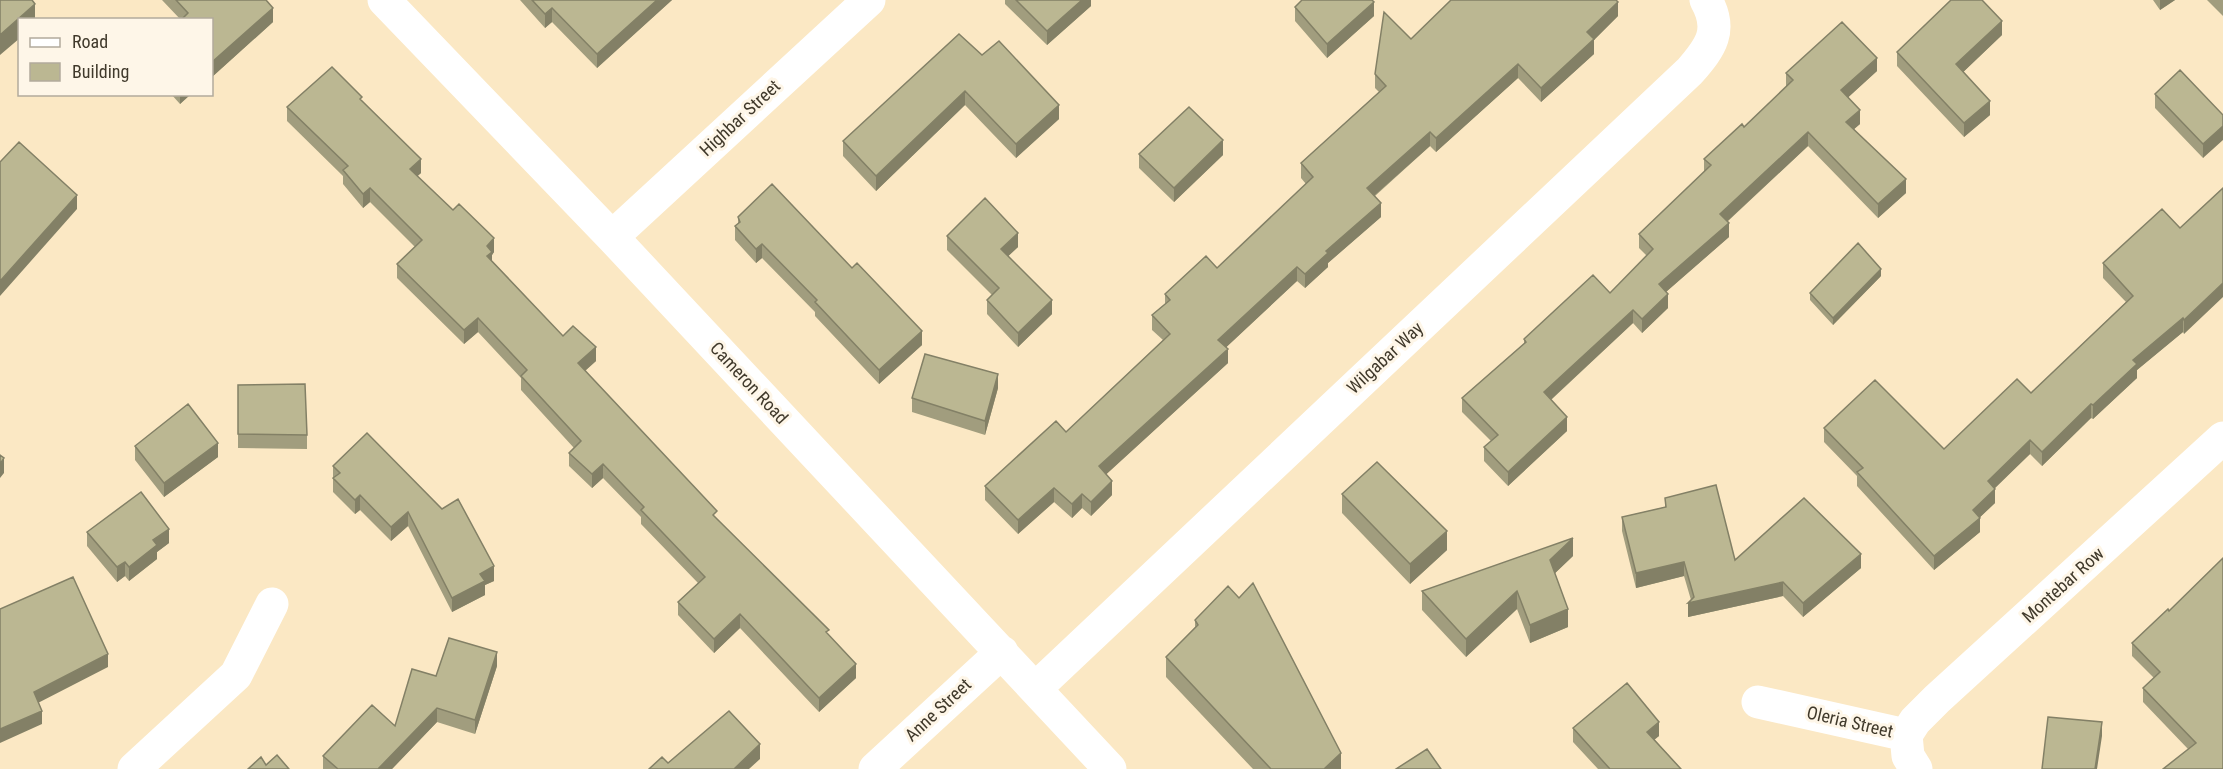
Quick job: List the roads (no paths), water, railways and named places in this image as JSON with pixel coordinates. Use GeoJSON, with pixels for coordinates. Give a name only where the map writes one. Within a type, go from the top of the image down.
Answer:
{"type":"FeatureCollection","features":[{"type":"Feature","properties":{"kind":"street","name":"Cameron Road"},"geometry":{"type":"LineString","coordinates":[[384,0],[612,237],[1110,769]]}},
{"type":"Feature","properties":{"kind":"street","name":"Highbar Street"},"geometry":{"type":"LineString","coordinates":[[612,237],[869,0]]}},
{"type":"Feature","properties":{"kind":"street","name":"Wilgabar Way"},"geometry":{"type":"LineString","coordinates":[[1035,689],[1690,71],[1702,57],[1714,30],[1711,8]]}},
{"type":"Feature","properties":{"kind":"street","name":"Montebar Row"},"geometry":{"type":"LineString","coordinates":[[1906,735],[1915,721],[1937,699],[2223,438]]}},
{"type":"Feature","properties":{"kind":"street"},"geometry":{"type":"LineString","coordinates":[[134,769],[236,675],[272,604]]}},
{"type":"Feature","properties":{"kind":"street","name":"Anne Street"},"geometry":{"type":"LineString","coordinates":[[875,769],[1002,652]]}},
{"type":"Feature","properties":{"kind":"street","name":"Oleria Street"},"geometry":{"type":"LineString","coordinates":[[1758,702],[1906,735],[1908,756],[1916,769]]}}]}
